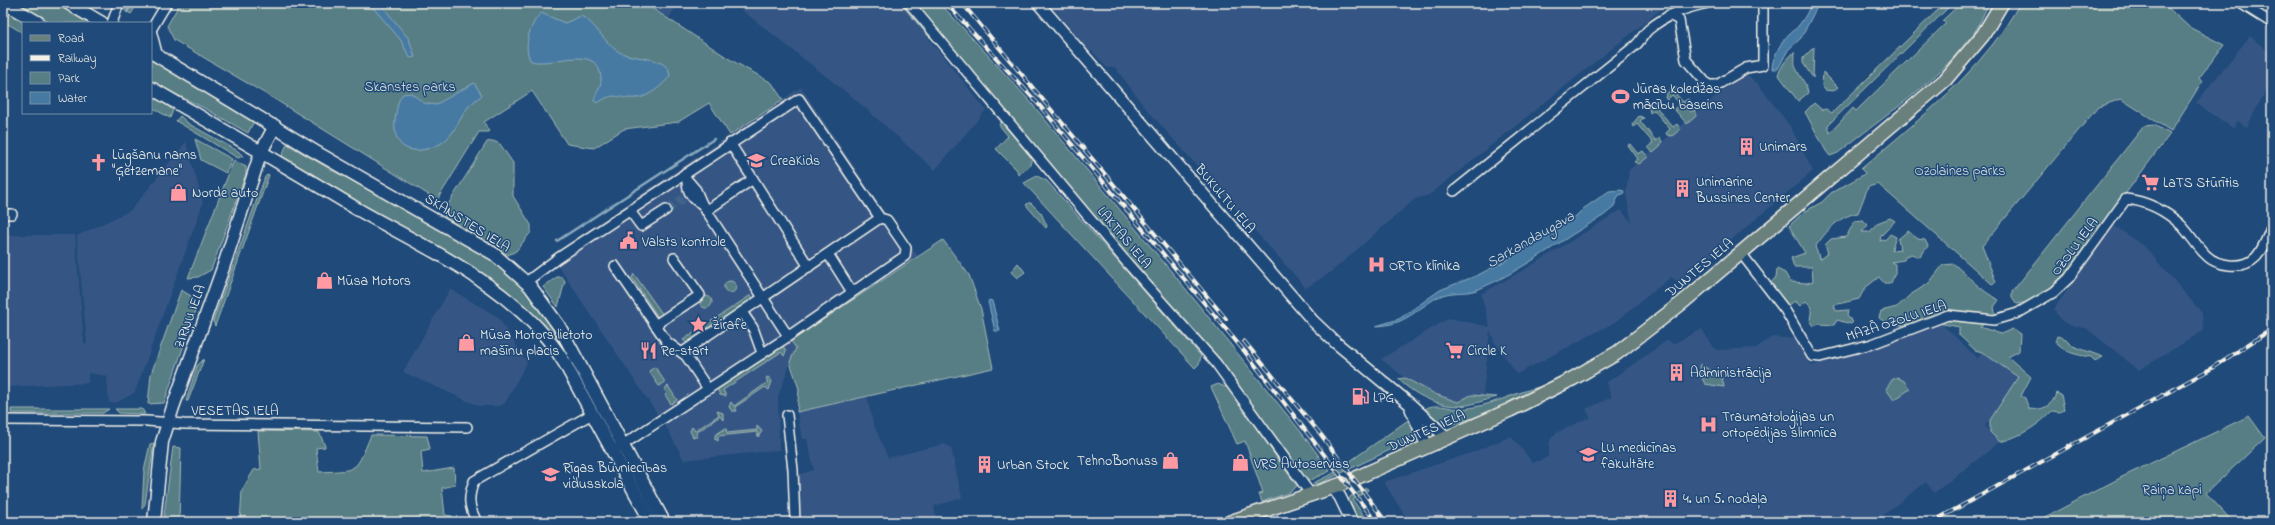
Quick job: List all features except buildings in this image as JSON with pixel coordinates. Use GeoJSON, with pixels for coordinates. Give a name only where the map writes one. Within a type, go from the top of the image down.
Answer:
{"type":"FeatureCollection","features":[{"type":"Feature","properties":{"kind":"main road"},"geometry":{"type":"LineString","coordinates":[[4,3],[37,22]]}},
{"type":"Feature","properties":{"kind":"main road"},"geometry":{"type":"LineString","coordinates":[[68,3],[100,22]]}},
{"type":"Feature","properties":{"kind":"main road","name":"DUNTES IELA"},"geometry":{"type":"LineString","coordinates":[[1358,477],[1516,407],[1606,360],[1654,325],[1945,80],[1983,34],[2002,3]]}},
{"type":"Feature","properties":{"kind":"main road","name":"SKANSTES IELA"},"geometry":{"type":"LineString","coordinates":[[155,54],[314,151],[481,246],[507,264],[526,282],[559,326],[618,448],[651,522]]}},
{"type":"Feature","properties":{"kind":"main road","name":"SKANSTES IELA"},"geometry":{"type":"LineString","coordinates":[[152,89],[470,274],[506,298],[535,324],[555,348],[592,414],[618,448],[664,522]]}},
{"type":"Feature","properties":{"kind":"main road","name":"ZIRŅU IELA"},"geometry":{"type":"LineString","coordinates":[[154,522],[160,457],[168,423],[261,152],[275,126]]}},
{"type":"Feature","properties":{"kind":"main road"},"geometry":{"type":"LineString","coordinates":[[1230,522],[1312,496],[1337,486]]}},
{"type":"Feature","properties":{"kind":"street"},"geometry":{"type":"LineString","coordinates":[[112,22],[120,3]]}},
{"type":"Feature","properties":{"kind":"street"},"geometry":{"type":"LineString","coordinates":[[152,28],[167,3]]}},
{"type":"Feature","properties":{"kind":"street","name":"LAKTAS IELA"},"geometry":{"type":"LineString","coordinates":[[909,3],[1147,286],[1216,363],[1312,496]]}},
{"type":"Feature","properties":{"kind":"street","name":"BUKULTU IELA"},"geometry":{"type":"LineString","coordinates":[[1038,3],[1313,322],[1334,342],[1404,399],[1446,437]]}},
{"type":"Feature","properties":{"kind":"street"},"geometry":{"type":"LineString","coordinates":[[1454,191],[1636,45],[1647,31],[1669,15],[1683,8],[1708,3]]}},
{"type":"Feature","properties":{"kind":"street"},"geometry":{"type":"LineString","coordinates":[[1669,15],[1679,20],[1686,60],[1708,85],[1718,85],[1746,68],[1763,65],[1764,3]]}},
{"type":"Feature","properties":{"kind":"street"},"geometry":{"type":"LineString","coordinates":[[2240,3],[2272,23]]}},
{"type":"Feature","properties":{"kind":"street"},"geometry":{"type":"LineString","coordinates":[[152,36],[155,54]]}},
{"type":"Feature","properties":{"kind":"street"},"geometry":{"type":"LineString","coordinates":[[526,282],[630,211],[685,179],[730,143],[799,99],[880,218],[887,220],[906,248],[904,256],[788,336],[618,448]]}},
{"type":"Feature","properties":{"kind":"street"},"geometry":{"type":"LineString","coordinates":[[730,143],[809,267]]}},
{"type":"Feature","properties":{"kind":"street"},"geometry":{"type":"LineString","coordinates":[[685,179],[687,197],[696,201],[704,208]]}},
{"type":"Feature","properties":{"kind":"street"},"geometry":{"type":"LineString","coordinates":[[685,179],[696,190],[704,208],[788,336]]}},
{"type":"Feature","properties":{"kind":"street"},"geometry":{"type":"LineString","coordinates":[[704,208],[753,179]]}},
{"type":"Feature","properties":{"kind":"street","name":"OZOLU IELA"},"geometry":{"type":"LineString","coordinates":[[1994,320],[2018,313],[2054,292],[2069,278],[2126,199],[2138,200],[2167,214],[2181,225],[2205,254],[2221,264],[2243,265],[2251,262],[2260,253],[2272,226]]}},
{"type":"Feature","properties":{"kind":"street"},"geometry":{"type":"LineString","coordinates":[[630,211],[641,226],[666,210]]}},
{"type":"Feature","properties":{"kind":"street"},"geometry":{"type":"LineString","coordinates":[[682,352],[880,218]]}},
{"type":"Feature","properties":{"kind":"street","name":"MAZĀ OZOLU IELA"},"geometry":{"type":"LineString","coordinates":[[1741,253],[1776,297],[1812,356],[1828,356],[1872,344],[1948,315],[1994,320]]}},
{"type":"Feature","properties":{"kind":"street"},"geometry":{"type":"LineString","coordinates":[[828,254],[852,292]]}},
{"type":"Feature","properties":{"kind":"street"},"geometry":{"type":"LineString","coordinates":[[655,324],[700,295],[674,258]]}},
{"type":"Feature","properties":{"kind":"street"},"geometry":{"type":"LineString","coordinates":[[615,266],[667,342],[682,352],[708,388]]}},
{"type":"Feature","properties":{"kind":"street"},"geometry":{"type":"LineString","coordinates":[[742,312],[753,328],[762,353]]}},
{"type":"Feature","properties":{"kind":"street","name":"BUKULTU IELA"},"geometry":{"type":"LineString","coordinates":[[1404,399],[1416,419],[1427,446]]}},
{"type":"Feature","properties":{"kind":"street"},"geometry":{"type":"LineString","coordinates":[[477,522],[472,514],[468,496],[474,481],[592,414]]}},
{"type":"Feature","properties":{"kind":"street"},"geometry":{"type":"LineString","coordinates":[[787,415],[793,470],[795,522]]}},
{"type":"Feature","properties":{"kind":"street","name":"VESETAS IELA"},"geometry":{"type":"LineString","coordinates":[[3,420],[467,427]]}},
{"type":"Feature","properties":{"kind":"street"},"geometry":{"type":"LineString","coordinates":[[1337,486],[1349,518]]}},
{"type":"Feature","properties":{"kind":"shaded area"},"geometry":{"type":"Polygon","coordinates":[[[644,3],[678,3],[669,18],[644,3]]]}},
{"type":"Feature","properties":{"kind":"shaded area"},"geometry":{"type":"Polygon","coordinates":[[[733,3],[900,3],[986,110],[935,170],[856,100],[733,3]]]}},
{"type":"Feature","properties":{"kind":"shaded area"},"geometry":{"type":"Polygon","coordinates":[[[1049,3],[1669,3],[1429,195],[1415,199],[1331,272],[1306,288],[1143,105],[1115,67],[1107,68],[1093,52],[1088,50],[1049,3]]]}},
{"type":"Feature","properties":{"kind":"shaded area"},"geometry":{"type":"Polygon","coordinates":[[[2250,36],[2272,55],[2272,78],[2247,127],[2238,121],[2233,128],[2196,103],[2250,36]]]}},
{"type":"Feature","properties":{"kind":"shaded area"},"geometry":{"type":"Polygon","coordinates":[[[1746,74],[1757,83],[1790,126],[1813,171],[1680,283],[1671,277],[1615,322],[1517,374],[1494,341],[1490,330],[1483,395],[1471,395],[1458,402],[1435,394],[1405,378],[1381,359],[1449,318],[1490,327],[1481,294],[1529,267],[1621,210],[1632,223],[1626,194],[1629,170],[1739,77],[1746,74]]]}},
{"type":"Feature","properties":{"kind":"shaded area"},"geometry":{"type":"Polygon","coordinates":[[[801,87],[881,207],[918,256],[862,295],[796,348],[778,396],[779,450],[684,460],[668,430],[551,255],[801,87]]]}},
{"type":"Feature","properties":{"kind":"shaded area"},"geometry":{"type":"Polygon","coordinates":[[[186,142],[203,203],[135,392],[118,402],[109,403],[107,376],[88,373],[88,383],[3,387],[3,235],[75,235],[84,344],[87,344],[77,236],[131,210],[186,142]]]}},
{"type":"Feature","properties":{"kind":"shaded area"},"geometry":{"type":"Polygon","coordinates":[[[2113,225],[2144,246],[2202,313],[2203,331],[2139,370],[2086,328],[2072,326],[2065,323],[2059,318],[2054,309],[2113,225]]]}},
{"type":"Feature","properties":{"kind":"shaded area","name":"Mūsa Motors lietoto mašīnu placis"},"geometry":{"type":"Polygon","coordinates":[[[450,289],[498,317],[527,362],[505,403],[500,406],[479,406],[403,372],[450,289]]]}},
{"type":"Feature","properties":{"kind":"shaded area","name":"Traumatoloģijas un ortopēdijas slimnīca"},"geometry":{"type":"Polygon","coordinates":[[[1941,323],[1978,359],[1982,351],[2018,377],[1985,426],[2000,442],[1934,493],[1926,482],[1874,522],[1411,522],[1407,519],[1384,482],[1474,452],[1511,436],[1533,463],[1548,457],[1550,440],[1556,433],[1588,418],[1591,419],[1586,409],[1612,397],[1606,383],[1668,340],[1673,344],[1702,329],[1713,348],[1717,350],[1756,348],[1772,337],[1795,339],[1812,366],[1941,323]]]}},
{"type":"Feature","properties":{"kind":"shaded area"},"geometry":{"type":"Polygon","coordinates":[[[867,396],[873,423],[888,458],[944,444],[951,448],[962,498],[934,506],[936,517],[915,522],[801,522],[798,475],[814,470],[807,439],[802,439],[797,412],[867,396]]]}},
{"type":"Feature","properties":{"kind":"green space"},"geometry":{"type":"Polygon","coordinates":[[[17,3],[57,3],[88,22],[49,22],[17,3]]]}},
{"type":"Feature","properties":{"kind":"green space"},"geometry":{"type":"Polygon","coordinates":[[[112,3],[138,3],[131,14],[112,3]]]}},
{"type":"Feature","properties":{"kind":"green space","name":"Skanstes parks"},"geometry":{"type":"Polygon","coordinates":[[[180,3],[644,3],[731,60],[772,83],[783,100],[730,135],[709,103],[678,122],[624,129],[594,148],[567,144],[532,91],[484,122],[489,132],[479,132],[437,200],[276,100],[174,40],[167,26],[180,3]]]}},
{"type":"Feature","properties":{"kind":"green space"},"geometry":{"type":"Polygon","coordinates":[[[900,3],[904,3],[932,37],[929,37],[900,3]]]}},
{"type":"Feature","properties":{"kind":"green space"},"geometry":{"type":"Polygon","coordinates":[[[915,3],[940,3],[1028,99],[1185,288],[1301,432],[1330,471],[1308,481],[1305,478],[1220,362],[1107,232],[915,3]]]}},
{"type":"Feature","properties":{"kind":"green space"},"geometry":{"type":"Polygon","coordinates":[[[1945,3],[1953,3],[1828,125],[1830,133],[1853,108],[1856,111],[1946,23],[1943,20],[1961,3],[1989,3],[1974,33],[1944,67],[1910,97],[1838,153],[1830,156],[1805,112],[1814,103],[1822,110],[1826,109],[1832,113],[1945,3]]]}},
{"type":"Feature","properties":{"kind":"green space","name":"Ozolaines parks"},"geometry":{"type":"Polygon","coordinates":[[[2020,3],[2163,3],[2189,27],[2224,45],[2199,78],[2202,82],[2171,131],[2121,99],[2098,107],[1982,246],[1996,282],[1992,284],[1878,184],[1868,187],[1858,213],[1845,217],[1839,221],[1819,241],[1815,247],[1820,259],[1828,253],[1825,245],[1831,239],[1846,237],[1855,221],[1863,220],[1868,225],[1862,232],[1870,232],[1877,223],[1890,218],[1895,221],[1881,236],[1880,241],[1886,239],[1890,234],[1896,237],[1892,248],[1893,251],[1900,250],[1898,239],[1908,231],[1918,239],[1925,240],[1928,246],[1920,257],[1911,254],[1906,256],[1904,260],[1891,262],[1895,264],[1895,273],[1891,283],[1884,283],[1879,277],[1865,288],[1859,299],[1834,305],[1836,311],[1848,310],[1847,316],[1853,322],[1851,324],[1837,320],[1834,325],[1819,324],[1814,326],[1810,320],[1812,307],[1806,301],[1800,306],[1795,301],[1786,307],[1770,284],[1776,277],[1777,269],[1785,273],[1790,282],[1807,283],[1813,281],[1812,267],[1794,267],[1791,258],[1805,253],[1789,226],[1804,212],[1822,202],[1831,193],[1863,175],[1865,173],[1861,169],[1947,94],[1979,62],[2007,24],[2020,3]]]}},
{"type":"Feature","properties":{"kind":"green space"},"geometry":{"type":"Polygon","coordinates":[[[3,7],[29,22],[22,22],[22,32],[3,21],[3,7]]]}},
{"type":"Feature","properties":{"kind":"green space"},"geometry":{"type":"Polygon","coordinates":[[[1814,47],[1813,78],[1803,63],[1803,58],[1814,47]]]}},
{"type":"Feature","properties":{"kind":"green space"},"geometry":{"type":"Polygon","coordinates":[[[1794,52],[1795,65],[1806,85],[1808,93],[1798,101],[1778,74],[1784,63],[1794,52]]]}},
{"type":"Feature","properties":{"kind":"green space"},"geometry":{"type":"Polygon","coordinates":[[[152,59],[255,119],[248,133],[206,109],[152,82],[152,59]]]}},
{"type":"Feature","properties":{"kind":"green space"},"geometry":{"type":"Polygon","coordinates":[[[1823,72],[1838,87],[1833,91],[1825,90],[1822,86],[1823,72]]]}},
{"type":"Feature","properties":{"kind":"green space"},"geometry":{"type":"Polygon","coordinates":[[[1673,88],[1680,89],[1675,93],[1683,102],[1688,99],[1690,102],[1686,106],[1691,112],[1696,109],[1696,116],[1687,124],[1674,109],[1680,104],[1672,95],[1667,100],[1665,98],[1666,94],[1673,88]]]}},
{"type":"Feature","properties":{"kind":"green space"},"geometry":{"type":"Polygon","coordinates":[[[152,95],[173,110],[170,118],[152,108],[152,95]]]}},
{"type":"Feature","properties":{"kind":"green space"},"geometry":{"type":"Polygon","coordinates":[[[1656,102],[1661,104],[1657,108],[1673,127],[1677,124],[1681,129],[1672,136],[1667,135],[1666,133],[1670,129],[1654,110],[1650,113],[1649,108],[1656,102]]]}},
{"type":"Feature","properties":{"kind":"green space"},"geometry":{"type":"Polygon","coordinates":[[[180,116],[189,124],[238,151],[243,156],[238,158],[176,121],[180,116]]]}},
{"type":"Feature","properties":{"kind":"green space"},"geometry":{"type":"Polygon","coordinates":[[[1639,116],[1644,118],[1640,121],[1656,141],[1660,138],[1662,141],[1660,147],[1653,153],[1648,147],[1653,143],[1637,124],[1633,127],[1632,125],[1639,116]]]}},
{"type":"Feature","properties":{"kind":"green space"},"geometry":{"type":"Polygon","coordinates":[[[1001,122],[1032,157],[1030,165],[1018,175],[1017,170],[996,149],[1008,136],[999,125],[1001,122]]]}},
{"type":"Feature","properties":{"kind":"green space"},"geometry":{"type":"Polygon","coordinates":[[[2154,125],[2170,134],[2061,280],[2047,292],[2028,302],[2017,304],[2012,297],[2012,292],[2144,126],[2154,125]]]}},
{"type":"Feature","properties":{"kind":"green space"},"geometry":{"type":"Polygon","coordinates":[[[195,139],[232,159],[226,173],[201,160],[195,139]]]}},
{"type":"Feature","properties":{"kind":"green space"},"geometry":{"type":"Polygon","coordinates":[[[493,141],[500,144],[513,163],[513,196],[531,225],[531,232],[516,251],[508,255],[445,218],[444,211],[487,142],[493,141]]]}},
{"type":"Feature","properties":{"kind":"green space"},"geometry":{"type":"Polygon","coordinates":[[[287,144],[337,173],[390,199],[489,258],[507,271],[546,314],[617,441],[614,443],[569,357],[544,324],[489,280],[281,158],[287,144]]]}},
{"type":"Feature","properties":{"kind":"green space"},"geometry":{"type":"Polygon","coordinates":[[[1630,144],[1638,154],[1643,151],[1648,157],[1639,164],[1634,162],[1638,159],[1628,145],[1630,144]]]}},
{"type":"Feature","properties":{"kind":"green space"},"geometry":{"type":"Polygon","coordinates":[[[234,160],[246,167],[246,174],[211,270],[198,277],[188,278],[234,160]]]}},
{"type":"Feature","properties":{"kind":"green space"},"geometry":{"type":"Polygon","coordinates":[[[268,174],[269,175],[215,326],[213,321],[265,177],[268,174]]]}},
{"type":"Feature","properties":{"kind":"green space"},"geometry":{"type":"Polygon","coordinates":[[[1037,176],[1047,181],[1201,356],[1199,364],[1195,368],[1024,183],[1037,176]]]}},
{"type":"Feature","properties":{"kind":"green space"},"geometry":{"type":"Polygon","coordinates":[[[1031,203],[1041,213],[1047,226],[1046,228],[1026,205],[1031,203]]]}},
{"type":"Feature","properties":{"kind":"green space"},"geometry":{"type":"Polygon","coordinates":[[[943,240],[969,275],[981,309],[993,368],[797,412],[799,389],[790,362],[796,348],[791,341],[943,240]]]}},
{"type":"Feature","properties":{"kind":"green space"},"geometry":{"type":"Polygon","coordinates":[[[1018,263],[1025,272],[1017,278],[1011,272],[1018,263]]]}},
{"type":"Feature","properties":{"kind":"green space"},"geometry":{"type":"Polygon","coordinates":[[[1954,264],[1981,288],[1999,300],[1994,307],[1996,316],[1980,327],[2001,334],[2012,329],[2020,334],[2019,351],[2008,357],[2031,377],[2021,396],[2025,398],[2029,409],[2046,407],[2055,398],[2056,393],[2061,395],[2064,409],[2060,412],[2052,411],[2028,430],[2000,442],[1990,432],[1990,420],[2018,377],[1982,352],[1975,350],[1959,335],[1959,327],[1933,322],[1922,327],[1888,324],[1879,318],[1881,311],[1897,307],[1910,295],[1929,283],[1943,265],[1954,264]]]}},
{"type":"Feature","properties":{"kind":"green space"},"geometry":{"type":"Polygon","coordinates":[[[634,274],[663,315],[658,317],[632,278],[634,274]]]}},
{"type":"Feature","properties":{"kind":"green space"},"geometry":{"type":"Polygon","coordinates":[[[557,277],[562,277],[565,281],[558,307],[543,287],[557,277]]]}},
{"type":"Feature","properties":{"kind":"green space"},"geometry":{"type":"Polygon","coordinates":[[[732,281],[735,282],[735,292],[728,293],[725,292],[724,285],[725,282],[732,281]]]}},
{"type":"Feature","properties":{"kind":"green space"},"geometry":{"type":"Polygon","coordinates":[[[181,290],[193,297],[194,309],[196,310],[164,403],[148,404],[151,374],[181,290]]]}},
{"type":"Feature","properties":{"kind":"green space"},"geometry":{"type":"Polygon","coordinates":[[[751,295],[753,299],[688,344],[683,340],[751,295]]]}},
{"type":"Feature","properties":{"kind":"green space"},"geometry":{"type":"Polygon","coordinates":[[[706,296],[710,298],[712,302],[710,306],[706,308],[702,306],[700,302],[702,298],[706,296]]]}},
{"type":"Feature","properties":{"kind":"green space"},"geometry":{"type":"Polygon","coordinates":[[[2057,336],[2066,339],[2073,346],[2103,357],[2095,361],[2091,357],[2067,351],[2055,342],[2057,336]]]}},
{"type":"Feature","properties":{"kind":"green space"},"geometry":{"type":"Polygon","coordinates":[[[782,344],[786,351],[784,356],[781,352],[723,390],[726,396],[720,395],[717,388],[782,344]]]}},
{"type":"Feature","properties":{"kind":"green space"},"geometry":{"type":"Polygon","coordinates":[[[204,359],[188,401],[186,401],[197,366],[204,359]]]}},
{"type":"Feature","properties":{"kind":"green space"},"geometry":{"type":"Polygon","coordinates":[[[1700,364],[1722,378],[1724,387],[1705,384],[1701,376],[1700,364]]]}},
{"type":"Feature","properties":{"kind":"green space"},"geometry":{"type":"Polygon","coordinates":[[[655,367],[665,382],[659,386],[649,371],[655,367]]]}},
{"type":"Feature","properties":{"kind":"green space"},"geometry":{"type":"Polygon","coordinates":[[[768,377],[772,381],[769,390],[765,387],[735,407],[737,411],[732,411],[729,407],[731,402],[734,406],[768,382],[766,378],[768,377]]]}},
{"type":"Feature","properties":{"kind":"green space"},"geometry":{"type":"Polygon","coordinates":[[[1897,377],[1904,381],[1910,389],[1894,400],[1886,389],[1892,380],[1897,377]]]}},
{"type":"Feature","properties":{"kind":"green space"},"geometry":{"type":"Polygon","coordinates":[[[1405,378],[1435,394],[1458,402],[1471,395],[1497,397],[1474,404],[1460,406],[1443,404],[1434,402],[1419,395],[1398,379],[1405,378]]]}},
{"type":"Feature","properties":{"kind":"green space"},"geometry":{"type":"Polygon","coordinates":[[[1218,384],[1228,388],[1297,486],[1288,493],[1262,502],[1259,494],[1263,493],[1245,441],[1237,444],[1211,387],[1218,384]]]}},
{"type":"Feature","properties":{"kind":"green space"},"geometry":{"type":"Polygon","coordinates":[[[668,386],[677,400],[671,404],[665,395],[667,393],[664,389],[668,386]]]}},
{"type":"Feature","properties":{"kind":"green space"},"geometry":{"type":"Polygon","coordinates":[[[1543,386],[1513,402],[1458,423],[1443,423],[1433,417],[1425,409],[1433,406],[1443,406],[1457,409],[1472,408],[1543,386]]]}},
{"type":"Feature","properties":{"kind":"green space"},"geometry":{"type":"Polygon","coordinates":[[[11,409],[109,409],[103,413],[11,413],[11,409]]]}},
{"type":"Feature","properties":{"kind":"green space"},"geometry":{"type":"Polygon","coordinates":[[[115,409],[142,409],[145,414],[119,413],[115,409]]]}},
{"type":"Feature","properties":{"kind":"green space"},"geometry":{"type":"Polygon","coordinates":[[[717,411],[723,413],[723,420],[720,416],[696,433],[698,437],[693,437],[690,431],[692,427],[695,431],[719,415],[717,411]]]}},
{"type":"Feature","properties":{"kind":"green space","name":"Raiņa kapi"},"geometry":{"type":"Polygon","coordinates":[[[2249,416],[2265,438],[2206,493],[2233,522],[2036,522],[2122,477],[2249,416]]]}},
{"type":"Feature","properties":{"kind":"green space"},"geometry":{"type":"Polygon","coordinates":[[[1411,418],[1413,431],[1407,442],[1318,484],[1313,483],[1332,474],[1411,418]]]}},
{"type":"Feature","properties":{"kind":"green space"},"geometry":{"type":"Polygon","coordinates":[[[757,426],[762,431],[758,437],[757,432],[718,436],[718,441],[715,439],[715,435],[726,428],[727,433],[757,430],[757,426]]]}},
{"type":"Feature","properties":{"kind":"green space"},"geometry":{"type":"Polygon","coordinates":[[[258,431],[319,432],[325,447],[316,448],[319,472],[342,471],[354,467],[362,457],[371,435],[427,436],[430,449],[421,451],[423,473],[454,468],[455,485],[442,488],[445,515],[452,516],[453,522],[240,522],[242,490],[254,470],[261,469],[258,431]]]}},
{"type":"Feature","properties":{"kind":"green space"},"geometry":{"type":"Polygon","coordinates":[[[154,443],[145,504],[142,509],[144,471],[150,444],[154,443]]]}},
{"type":"Feature","properties":{"kind":"green space"},"geometry":{"type":"Polygon","coordinates":[[[173,447],[181,448],[179,522],[163,522],[173,447]]]}},
{"type":"Feature","properties":{"kind":"green space"},"geometry":{"type":"Polygon","coordinates":[[[1367,488],[1368,490],[1353,500],[1368,522],[1359,522],[1347,502],[1351,496],[1367,488]]]}},
{"type":"Feature","properties":{"kind":"water"},"geometry":{"type":"Polygon","coordinates":[[[369,3],[380,3],[409,39],[415,57],[410,58],[400,39],[369,3]]]}},
{"type":"Feature","properties":{"kind":"water"},"geometry":{"type":"Polygon","coordinates":[[[1812,3],[1819,3],[1801,38],[1788,50],[1778,69],[1772,69],[1775,55],[1780,45],[1805,17],[1812,3]]]}},
{"type":"Feature","properties":{"kind":"water"},"geometry":{"type":"Polygon","coordinates":[[[541,13],[565,23],[581,16],[591,23],[619,52],[657,61],[668,68],[670,76],[659,87],[645,96],[630,98],[613,96],[598,103],[594,101],[601,80],[598,68],[592,61],[582,58],[571,58],[548,62],[530,60],[527,48],[529,35],[534,23],[541,13]]]}},
{"type":"Feature","properties":{"kind":"water"},"geometry":{"type":"Polygon","coordinates":[[[474,83],[482,95],[470,105],[445,141],[430,148],[420,150],[412,150],[399,143],[395,126],[396,111],[400,98],[403,94],[411,93],[424,103],[435,105],[474,83]]]}},
{"type":"Feature","properties":{"kind":"water"},"geometry":{"type":"Polygon","coordinates":[[[1609,191],[1624,191],[1623,194],[1619,195],[1613,208],[1603,216],[1512,273],[1474,291],[1443,295],[1403,320],[1376,326],[1399,319],[1440,290],[1478,275],[1505,261],[1540,236],[1554,231],[1565,222],[1575,217],[1583,209],[1609,191]]]}},
{"type":"Feature","properties":{"kind":"water"},"geometry":{"type":"Polygon","coordinates":[[[989,300],[992,301],[1000,331],[995,331],[988,302],[989,300]]]}},
{"type":"Feature","properties":{"kind":"waterway"},"geometry":{"type":"LineString","coordinates":[[127,12],[132,3]]}},
{"type":"Feature","properties":{"kind":"waterway"},"geometry":{"type":"LineString","coordinates":[[557,241],[714,139]]}},
{"type":"Feature","properties":{"kind":"tunnel"},"geometry":{"type":"LineString","coordinates":[[666,210],[683,199]]}},
{"type":"Feature","properties":{"kind":"railway"},"geometry":{"type":"LineString","coordinates":[[946,3],[1040,106],[1245,352],[1376,522]]}},
{"type":"Feature","properties":{"kind":"railway"},"geometry":{"type":"LineString","coordinates":[[962,3],[1226,319]]}},
{"type":"Feature","properties":{"kind":"railway"},"geometry":{"type":"LineString","coordinates":[[1932,522],[2207,371],[2272,329]]}},
{"type":"Feature","properties":{"kind":"railway"},"geometry":{"type":"LineString","coordinates":[[1244,341],[1322,436],[1386,522]]}},
{"type":"Feature","properties":{"kind":"place","name":"Jūras koledžas mācību baseins"},"geometry":{"type":"Point","coordinates":[1620,96]}},
{"type":"Feature","properties":{"kind":"place","name":"Unimars"},"geometry":{"type":"Point","coordinates":[1746,146]}},
{"type":"Feature","properties":{"kind":"place","name":"CreaKids"},"geometry":{"type":"Point","coordinates":[757,160]}},
{"type":"Feature","properties":{"kind":"place","name":"Lūgšanu nams \"Ģetzemane\""},"geometry":{"type":"Point","coordinates":[99,162]}},
{"type":"Feature","properties":{"kind":"place","name":"LaTS Stūrītis"},"geometry":{"type":"Point","coordinates":[2150,182]}},
{"type":"Feature","properties":{"kind":"place","name":"Unimarine Bussines Center"},"geometry":{"type":"Point","coordinates":[1683,189]}},
{"type":"Feature","properties":{"kind":"place","name":"Norde auto"},"geometry":{"type":"Point","coordinates":[179,192]}},
{"type":"Feature","properties":{"kind":"place","name":"Valsts kontrole"},"geometry":{"type":"Point","coordinates":[629,241]}},
{"type":"Feature","properties":{"kind":"place","name":"ORTO klīnika"},"geometry":{"type":"Point","coordinates":[1376,265]}},
{"type":"Feature","properties":{"kind":"place","name":"Mūsa Motors"},"geometry":{"type":"Point","coordinates":[324,280]}},
{"type":"Feature","properties":{"kind":"place","name":"Žirafe"},"geometry":{"type":"Point","coordinates":[699,324]}},
{"type":"Feature","properties":{"kind":"place","name":"Mūsa Motors lietoto mašīnu placis"},"geometry":{"type":"Point","coordinates":[467,342]}},
{"type":"Feature","properties":{"kind":"place","name":"Re-start"},"geometry":{"type":"Point","coordinates":[648,350]}},
{"type":"Feature","properties":{"kind":"place","name":"Circle K"},"geometry":{"type":"Point","coordinates":[1454,350]}},
{"type":"Feature","properties":{"kind":"place","name":"Administrācija"},"geometry":{"type":"Point","coordinates":[1677,372]}},
{"type":"Feature","properties":{"kind":"place","name":"LPG"},"geometry":{"type":"Point","coordinates":[1360,397]}},
{"type":"Feature","properties":{"kind":"place","name":"Traumatoloģijas un ortopēdijas slimnīca"},"geometry":{"type":"Point","coordinates":[1709,424]}},
{"type":"Feature","properties":{"kind":"place","name":"LU medicīnas fakultāte"},"geometry":{"type":"Point","coordinates":[1588,455]}},
{"type":"Feature","properties":{"kind":"place","name":"TehnoBonuss"},"geometry":{"type":"Point","coordinates":[1171,460]}},
{"type":"Feature","properties":{"kind":"place","name":"VRS Autoserviss"},"geometry":{"type":"Point","coordinates":[1241,463]}},
{"type":"Feature","properties":{"kind":"place","name":"Urban Stock"},"geometry":{"type":"Point","coordinates":[984,464]}},
{"type":"Feature","properties":{"kind":"place","name":"Rīgas Būvniecības vidusskola"},"geometry":{"type":"Point","coordinates":[550,475]}},
{"type":"Feature","properties":{"kind":"place","name":"4. un 5. nodaļa"},"geometry":{"type":"Point","coordinates":[1670,498]}},
{"type":"Feature","properties":{"kind":"water label","name":"Sarkandaugava"},"geometry":{"type":"Point","coordinates":[1530,239]}}]}
